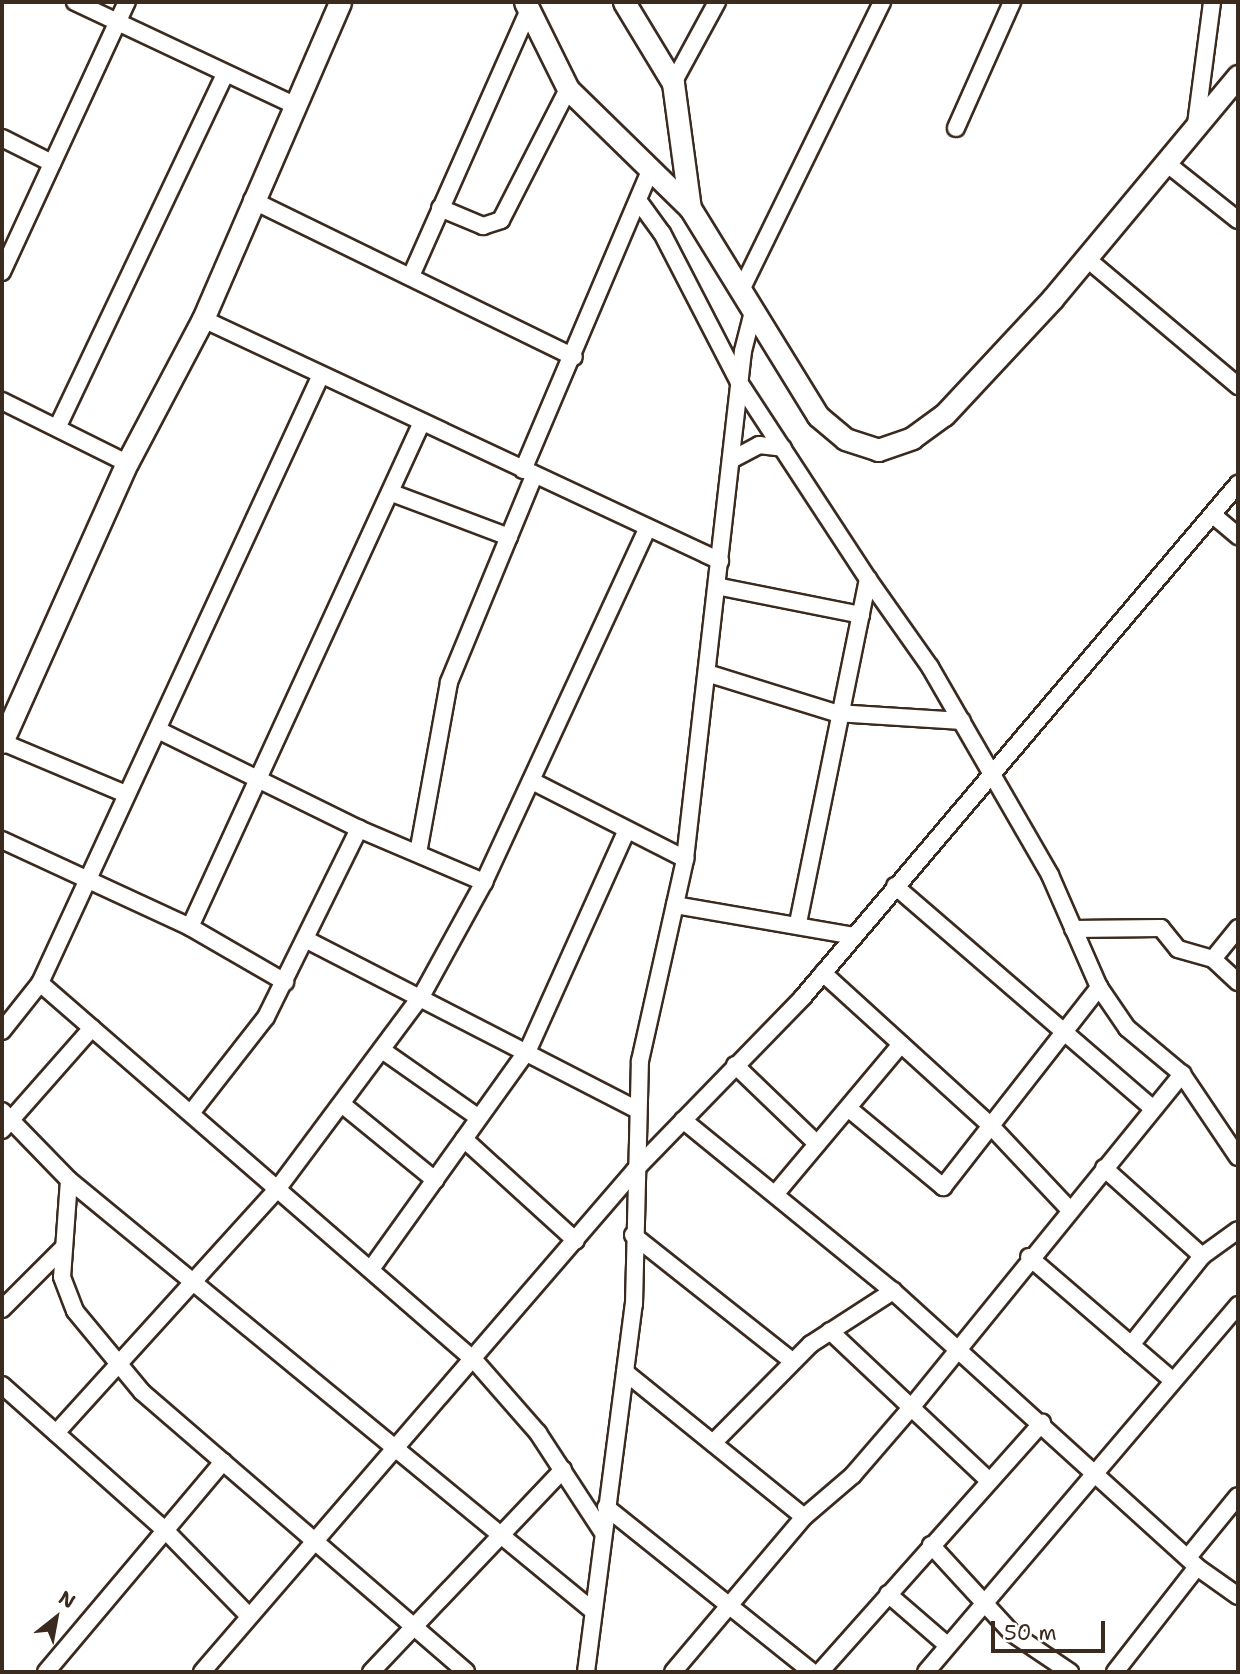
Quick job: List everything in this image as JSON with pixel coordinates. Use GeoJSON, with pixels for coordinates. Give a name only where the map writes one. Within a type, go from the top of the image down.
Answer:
{"type":"FeatureCollection","features":[{"type":"Feature","properties":{"kind":"street"},"geometry":{"type":"LineString","coordinates":[[75,2],[292,104]]}},
{"type":"Feature","properties":{"kind":"street"},"geometry":{"type":"LineString","coordinates":[[2,272],[127,2]]}},
{"type":"Feature","properties":{"kind":"street"},"geometry":{"type":"LineString","coordinates":[[126,794],[4,732],[127,463],[203,319],[292,104],[340,2]]}},
{"type":"Feature","properties":{"kind":"street"},"geometry":{"type":"LineString","coordinates":[[624,2],[673,83],[690,208]]}},
{"type":"Feature","properties":{"kind":"street"},"geometry":{"type":"LineString","coordinates":[[673,83],[718,2]]}},
{"type":"Feature","properties":{"kind":"street"},"geometry":{"type":"LineString","coordinates":[[743,286],[882,2]]}},
{"type":"Feature","properties":{"kind":"street"},"geometry":{"type":"LineString","coordinates":[[956,128],[1012,2]]}},
{"type":"Feature","properties":{"kind":"street"},"geometry":{"type":"LineString","coordinates":[[1196,124],[1212,2]]}},
{"type":"Feature","properties":{"kind":"street"},"geometry":{"type":"LineString","coordinates":[[526,7],[568,89],[690,208],[743,286],[818,416],[845,439],[878,450],[912,438],[944,415],[1086,258],[1238,76]]}},
{"type":"Feature","properties":{"kind":"street"},"geometry":{"type":"LineString","coordinates":[[411,276],[526,7]]}},
{"type":"Feature","properties":{"kind":"street"},"geometry":{"type":"LineString","coordinates":[[58,426],[225,74]]}},
{"type":"Feature","properties":{"kind":"street"},"geometry":{"type":"LineString","coordinates":[[440,208],[483,226],[501,220],[568,89]]}},
{"type":"Feature","properties":{"kind":"street"},"geometry":{"type":"LineString","coordinates":[[2,138],[52,163]]}},
{"type":"Feature","properties":{"kind":"street"},"geometry":{"type":"LineString","coordinates":[[1165,162],[1238,220]]}},
{"type":"Feature","properties":{"kind":"street"},"geometry":{"type":"LineString","coordinates":[[418,853],[449,682],[509,537],[528,473],[640,203],[650,171]]}},
{"type":"Feature","properties":{"kind":"street"},"geometry":{"type":"LineString","coordinates":[[252,200],[574,357]]}},
{"type":"Feature","properties":{"kind":"street"},"geometry":{"type":"LineString","coordinates":[[640,203],[662,233],[740,382],[962,721],[988,774],[1050,875],[1099,987],[1127,1028],[1182,1074],[1238,1157]]}},
{"type":"Feature","properties":{"kind":"street"},"geometry":{"type":"LineString","coordinates":[[1086,258],[1238,386]]}},
{"type":"Feature","properties":{"kind":"street"},"geometry":{"type":"LineString","coordinates":[[586,1672],[602,1531],[634,1304],[636,1109],[685,859],[721,587],[720,561],[740,382],[754,308]]}},
{"type":"Feature","properties":{"kind":"street"},"geometry":{"type":"LineString","coordinates":[[203,319],[320,377],[422,422],[647,530],[720,561]]}},
{"type":"Feature","properties":{"kind":"street"},"geometry":{"type":"LineString","coordinates":[[2,1031],[40,983],[85,875],[158,730],[320,377]]}},
{"type":"Feature","properties":{"kind":"street"},"geometry":{"type":"LineString","coordinates":[[2,401],[58,426],[127,463]]}},
{"type":"Feature","properties":{"kind":"street"},"geometry":{"type":"LineString","coordinates":[[190,928],[392,493],[422,422]]}},
{"type":"Feature","properties":{"kind":"street"},"geometry":{"type":"LineString","coordinates":[[733,459],[759,445],[783,448]]}},
{"type":"Feature","properties":{"kind":"street"},"geometry":{"type":"LineString","coordinates":[[202,1672],[248,1615],[475,1361],[635,1170],[823,973],[988,774],[1238,484]]}},
{"type":"Feature","properties":{"kind":"street"},"geometry":{"type":"LineString","coordinates":[[392,493],[509,537]]}},
{"type":"Feature","properties":{"kind":"street"},"geometry":{"type":"LineString","coordinates":[[1213,515],[1238,536]]}},
{"type":"Feature","properties":{"kind":"street"},"geometry":{"type":"LineString","coordinates":[[56,1433],[278,1188],[343,1105],[422,995],[484,881],[647,530]]}},
{"type":"Feature","properties":{"kind":"street"},"geometry":{"type":"LineString","coordinates":[[798,924],[836,713],[868,579]]}},
{"type":"Feature","properties":{"kind":"street"},"geometry":{"type":"LineString","coordinates":[[721,587],[861,615]]}},
{"type":"Feature","properties":{"kind":"street"},"geometry":{"type":"LineString","coordinates":[[710,674],[836,713],[962,721]]}},
{"type":"Feature","properties":{"kind":"street"},"geometry":{"type":"LineString","coordinates":[[158,730],[359,829],[484,881]]}},
{"type":"Feature","properties":{"kind":"street"},"geometry":{"type":"LineString","coordinates":[[532,781],[685,859]]}},
{"type":"Feature","properties":{"kind":"street"},"geometry":{"type":"LineString","coordinates":[[191,1114],[240,1058],[285,982],[359,829]]}},
{"type":"Feature","properties":{"kind":"street"},"geometry":{"type":"LineString","coordinates":[[371,1269],[528,1050],[627,830]]}},
{"type":"Feature","properties":{"kind":"street"},"geometry":{"type":"LineString","coordinates":[[2,840],[85,875],[190,928],[285,982]]}},
{"type":"Feature","properties":{"kind":"street"},"geometry":{"type":"LineString","coordinates":[[895,886],[1153,1109]]}},
{"type":"Feature","properties":{"kind":"street"},"geometry":{"type":"LineString","coordinates":[[675,905],[798,924],[854,936]]}},
{"type":"Feature","properties":{"kind":"street"},"geometry":{"type":"LineString","coordinates":[[1073,929],[1161,928],[1178,949],[1213,959],[1238,982]]}},
{"type":"Feature","properties":{"kind":"street"},"geometry":{"type":"LineString","coordinates":[[1213,959],[1238,928]]}},
{"type":"Feature","properties":{"kind":"street"},"geometry":{"type":"LineString","coordinates":[[307,940],[422,995],[636,1109]]}},
{"type":"Feature","properties":{"kind":"street"},"geometry":{"type":"LineString","coordinates":[[823,973],[990,1125],[1069,1209]]}},
{"type":"Feature","properties":{"kind":"street"},"geometry":{"type":"LineString","coordinates":[[40,983],[475,1361],[563,1470],[602,1531]]}},
{"type":"Feature","properties":{"kind":"street"},"geometry":{"type":"LineString","coordinates":[[848,1108],[943,1187],[1099,987]]}},
{"type":"Feature","properties":{"kind":"street"},"geometry":{"type":"LineString","coordinates":[[92,1028],[5,1121],[69,1180],[592,1610]]}},
{"type":"Feature","properties":{"kind":"street"},"geometry":{"type":"LineString","coordinates":[[777,1192],[901,1044]]}},
{"type":"Feature","properties":{"kind":"street"},"geometry":{"type":"LineString","coordinates":[[382,1050],[479,1118]]}},
{"type":"Feature","properties":{"kind":"street"},"geometry":{"type":"LineString","coordinates":[[735,1065],[817,1144]]}},
{"type":"Feature","properties":{"kind":"street"},"geometry":{"type":"LineString","coordinates":[[673,1672],[804,1517],[853,1475],[909,1409],[955,1347],[1182,1074]]}},
{"type":"Feature","properties":{"kind":"street"},"geometry":{"type":"LineString","coordinates":[[343,1105],[435,1180]]}},
{"type":"Feature","properties":{"kind":"street"},"geometry":{"type":"LineString","coordinates":[[682,1119],[777,1192],[893,1291],[1097,1470],[1193,1562],[1238,1596]]}},
{"type":"Feature","properties":{"kind":"street"},"geometry":{"type":"LineString","coordinates":[[464,1139],[576,1241]]}},
{"type":"Feature","properties":{"kind":"street"},"geometry":{"type":"LineString","coordinates":[[1104,1168],[1202,1256]]}},
{"type":"Feature","properties":{"kind":"street"},"geometry":{"type":"LineString","coordinates":[[69,1180],[62,1277],[75,1311],[120,1365],[223,1462],[466,1672]]}},
{"type":"Feature","properties":{"kind":"street"},"geometry":{"type":"LineString","coordinates":[[1131,1345],[1202,1256],[1238,1230]]}},
{"type":"Feature","properties":{"kind":"street"},"geometry":{"type":"LineString","coordinates":[[633,1235],[792,1361]]}},
{"type":"Feature","properties":{"kind":"street"},"geometry":{"type":"LineString","coordinates":[[2,1310],[62,1249]]}},
{"type":"Feature","properties":{"kind":"street"},"geometry":{"type":"LineString","coordinates":[[1029,1257],[1173,1381]]}},
{"type":"Feature","properties":{"kind":"street"},"geometry":{"type":"LineString","coordinates":[[713,1443],[792,1361],[830,1331],[893,1291]]}},
{"type":"Feature","properties":{"kind":"street"},"geometry":{"type":"LineString","coordinates":[[926,1672],[947,1645],[988,1603],[1238,1305]]}},
{"type":"Feature","properties":{"kind":"street"},"geometry":{"type":"LineString","coordinates":[[830,1331],[909,1409],[989,1480]]}},
{"type":"Feature","properties":{"kind":"street"},"geometry":{"type":"LineString","coordinates":[[625,1372],[804,1517]]}},
{"type":"Feature","properties":{"kind":"street"},"geometry":{"type":"LineString","coordinates":[[2,1385],[165,1531],[248,1615]]}},
{"type":"Feature","properties":{"kind":"street"},"geometry":{"type":"LineString","coordinates":[[820,1672],[1042,1423]]}},
{"type":"Feature","properties":{"kind":"street"},"geometry":{"type":"LineString","coordinates":[[46,1672],[223,1462]]}},
{"type":"Feature","properties":{"kind":"street"},"geometry":{"type":"LineString","coordinates":[[371,1672],[563,1470]]}},
{"type":"Feature","properties":{"kind":"street"},"geometry":{"type":"LineString","coordinates":[[1115,1672],[1238,1496]]}},
{"type":"Feature","properties":{"kind":"street"},"geometry":{"type":"LineString","coordinates":[[606,1507],[812,1672]]}},
{"type":"Feature","properties":{"kind":"street"},"geometry":{"type":"LineString","coordinates":[[931,1545],[988,1603],[1012,1633],[1070,1672]]}},
{"type":"Feature","properties":{"kind":"street"},"geometry":{"type":"LineString","coordinates":[[888,1594],[947,1645]]}}]}
